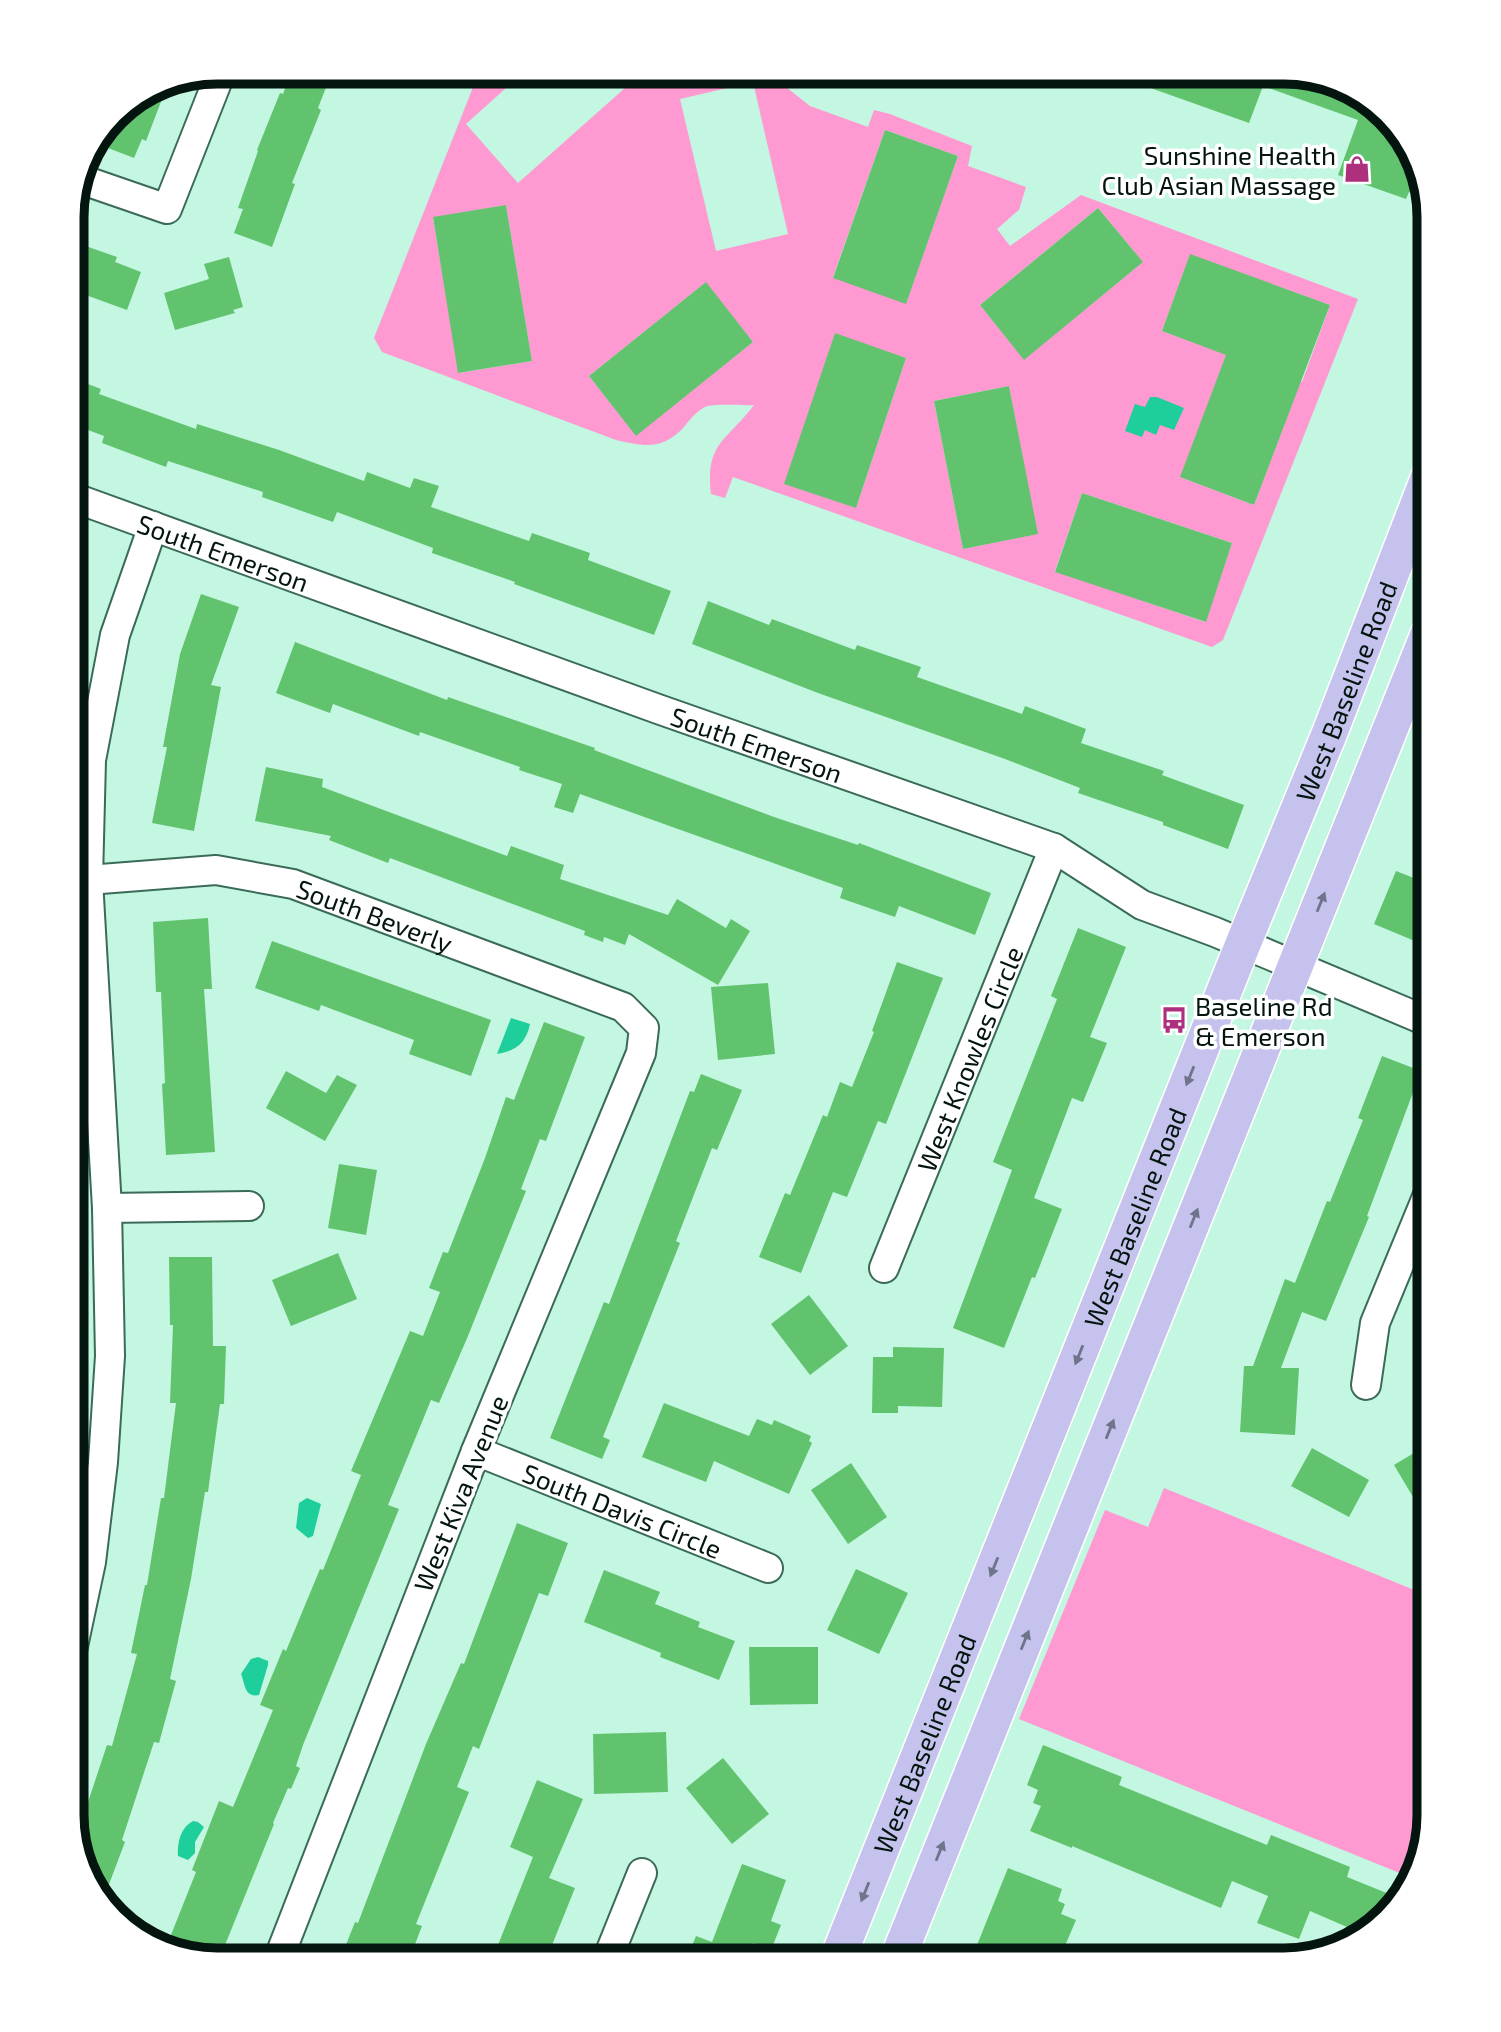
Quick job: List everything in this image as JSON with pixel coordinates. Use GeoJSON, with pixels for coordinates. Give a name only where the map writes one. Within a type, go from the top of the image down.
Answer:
{"type":"FeatureCollection","features":[{"type":"Feature","properties":{"kind":"main road","name":"West Baseline Road"},"geometry":{"type":"LineString","coordinates":[[842,1948],[1330,732],[1417,507]]}},
{"type":"Feature","properties":{"kind":"main road"},"geometry":{"type":"LineString","coordinates":[[902,1948],[1417,662]]}},
{"type":"Feature","properties":{"kind":"street"},"geometry":{"type":"LineString","coordinates":[[89,182],[167,209],[216,84]]}},
{"type":"Feature","properties":{"kind":"street","name":"South Emerson"},"geometry":{"type":"LineString","coordinates":[[84,501],[658,709],[1054,848],[1142,905],[1296,965],[1417,1017]]}},
{"type":"Feature","properties":{"kind":"street"},"geometry":{"type":"LineString","coordinates":[[84,1595],[91,1562],[103,1462],[110,1356],[107,1208],[88,880],[91,760],[115,635],[153,526]]}},
{"type":"Feature","properties":{"kind":"street","name":"West Knowles Circle"},"geometry":{"type":"LineString","coordinates":[[884,1268],[1054,848]]}},
{"type":"Feature","properties":{"kind":"street","name":"South Beverly"},"geometry":{"type":"LineString","coordinates":[[88,880],[216,870],[293,884],[623,1007],[644,1028]]}},
{"type":"Feature","properties":{"kind":"street","name":"West Kiva Avenue"},"geometry":{"type":"LineString","coordinates":[[283,1948],[476,1451],[640,1053],[644,1028]]}},
{"type":"Feature","properties":{"kind":"street"},"geometry":{"type":"LineString","coordinates":[[107,1208],[249,1206]]}},
{"type":"Feature","properties":{"kind":"street"},"geometry":{"type":"LineString","coordinates":[[1366,1385],[1375,1323],[1417,1221]]}},
{"type":"Feature","properties":{"kind":"street","name":"South Davis Circle"},"geometry":{"type":"LineString","coordinates":[[476,1451],[768,1568]]}},
{"type":"Feature","properties":{"kind":"street"},"geometry":{"type":"LineString","coordinates":[[612,1948],[642,1873]]}},
{"type":"Feature","properties":{"kind":"shaded area"},"geometry":{"type":"Polygon","coordinates":[[[474,84],[511,84],[466,124],[518,183],[629,84],[744,84],[680,99],[716,251],[788,234],[753,84],[782,84],[810,106],[868,127],[874,110],[972,146],[968,166],[1026,187],[1019,210],[997,229],[1010,246],[1081,195],[1358,299],[1223,640],[1212,647],[733,477],[725,498],[711,494],[711,463],[715,452],[754,405],[705,407],[669,439],[654,445],[636,444],[616,440],[382,352],[374,338],[474,84]],[[885,130],[833,277],[906,303],[958,156],[885,130]],[[506,205],[433,218],[459,373],[532,361],[506,205]],[[1098,208],[980,305],[1024,359],[1143,262],[1098,208]],[[1190,255],[1162,331],[1302,382],[1330,305],[1190,255]],[[705,283],[589,376],[636,435],[753,342],[705,283]],[[897,355],[856,508],[906,358],[897,355]],[[1009,386],[934,401],[963,549],[1037,534],[1009,386]],[[1291,407],[1180,477],[1254,505],[1291,407]],[[1082,493],[1055,571],[1205,622],[1232,543],[1082,493]]]}},
{"type":"Feature","properties":{"kind":"shaded area"},"geometry":{"type":"Polygon","coordinates":[[[1150,397],[1157,397],[1184,408],[1174,430],[1160,425],[1156,435],[1145,430],[1142,437],[1125,431],[1135,404],[1145,407],[1150,397]]]}},
{"type":"Feature","properties":{"kind":"shaded area"},"geometry":{"type":"Polygon","coordinates":[[[511,1018],[530,1024],[528,1031],[519,1045],[510,1051],[497,1054],[511,1018]]]}},
{"type":"Feature","properties":{"kind":"shaded area"},"geometry":{"type":"Polygon","coordinates":[[[1164,1488],[1417,1591],[1417,1815],[1412,1849],[1403,1874],[1019,1719],[1105,1510],[1148,1527],[1164,1488]]]}},
{"type":"Feature","properties":{"kind":"shaded area"},"geometry":{"type":"Polygon","coordinates":[[[307,1498],[321,1504],[313,1536],[308,1538],[296,1528],[299,1503],[307,1498]]]}},
{"type":"Feature","properties":{"kind":"shaded area"},"geometry":{"type":"Polygon","coordinates":[[[258,1657],[268,1661],[268,1665],[259,1695],[254,1695],[246,1689],[241,1674],[251,1659],[258,1657]]]}},
{"type":"Feature","properties":{"kind":"shaded area"},"geometry":{"type":"Polygon","coordinates":[[[193,1821],[204,1827],[195,1842],[195,1853],[188,1860],[178,1856],[178,1845],[183,1831],[193,1821]]]}},
{"type":"Feature","properties":{"kind":"building"},"geometry":{"type":"Polygon","coordinates":[[[287,84],[327,84],[318,108],[321,110],[292,183],[295,184],[272,247],[234,233],[243,209],[238,208],[257,150],[280,93],[283,94],[287,84]]]}},
{"type":"Feature","properties":{"kind":"building"},"geometry":{"type":"Polygon","coordinates":[[[1139,84],[1292,84],[1327,91],[1358,106],[1384,129],[1407,166],[1415,194],[1409,192],[1406,199],[1338,175],[1358,120],[1263,86],[1249,123],[1139,84]]]}},
{"type":"Feature","properties":{"kind":"building"},"geometry":{"type":"Polygon","coordinates":[[[162,99],[146,141],[142,139],[134,158],[105,147],[129,117],[151,102],[162,99]]]}},
{"type":"Feature","properties":{"kind":"building"},"geometry":{"type":"Polygon","coordinates":[[[885,130],[958,156],[906,304],[833,278],[885,130]]]}},
{"type":"Feature","properties":{"kind":"building"},"geometry":{"type":"Polygon","coordinates":[[[506,205],[532,361],[458,373],[433,217],[506,205]]]}},
{"type":"Feature","properties":{"kind":"building"},"geometry":{"type":"Polygon","coordinates":[[[1098,208],[1143,262],[1024,360],[980,305],[1098,208]]]}},
{"type":"Feature","properties":{"kind":"building"},"geometry":{"type":"Polygon","coordinates":[[[84,245],[117,257],[115,262],[141,272],[127,310],[84,294],[84,245]]]}},
{"type":"Feature","properties":{"kind":"building"},"geometry":{"type":"Polygon","coordinates":[[[1190,254],[1330,305],[1254,505],[1180,477],[1226,355],[1162,331],[1190,254]]]}},
{"type":"Feature","properties":{"kind":"building"},"geometry":{"type":"Polygon","coordinates":[[[229,257],[243,307],[233,310],[235,313],[175,330],[164,293],[209,279],[204,264],[229,257]]]}},
{"type":"Feature","properties":{"kind":"building"},"geometry":{"type":"Polygon","coordinates":[[[706,282],[753,342],[636,436],[589,376],[706,282]]]}},
{"type":"Feature","properties":{"kind":"building"},"geometry":{"type":"Polygon","coordinates":[[[835,333],[906,358],[856,508],[784,484],[835,333]]]}},
{"type":"Feature","properties":{"kind":"building"},"geometry":{"type":"Polygon","coordinates":[[[84,383],[101,389],[99,394],[196,429],[197,424],[364,481],[367,472],[410,488],[414,478],[439,486],[431,507],[529,541],[532,533],[590,553],[588,560],[671,591],[654,635],[432,553],[433,548],[337,512],[333,522],[262,497],[263,492],[168,461],[166,467],[102,443],[104,436],[84,428],[84,383]]]}},
{"type":"Feature","properties":{"kind":"building"},"geometry":{"type":"Polygon","coordinates":[[[1009,386],[1038,534],[963,549],[934,401],[1009,386]]]}},
{"type":"Feature","properties":{"kind":"building"},"geometry":{"type":"Polygon","coordinates":[[[1082,493],[1232,543],[1206,622],[1055,572],[1082,493]]]}},
{"type":"Feature","properties":{"kind":"building"},"geometry":{"type":"Polygon","coordinates":[[[201,594],[239,607],[211,685],[221,687],[194,831],[152,823],[167,747],[163,747],[180,654],[201,594]]]}},
{"type":"Feature","properties":{"kind":"building"},"geometry":{"type":"Polygon","coordinates":[[[708,601],[769,625],[772,619],[855,650],[857,645],[921,667],[917,677],[1022,714],[1025,706],[1086,729],[1081,743],[1164,771],[1162,775],[1244,805],[1228,849],[1163,825],[1163,822],[1078,793],[1080,788],[1005,759],[818,693],[692,644],[708,601]]]}},
{"type":"Feature","properties":{"kind":"building"},"geometry":{"type":"Polygon","coordinates":[[[295,642],[447,700],[448,697],[595,748],[594,750],[774,817],[858,845],[859,843],[991,893],[975,935],[899,906],[895,917],[840,898],[843,888],[580,794],[573,813],[554,807],[562,784],[420,732],[419,736],[333,704],[330,713],[276,693],[295,642]]]}},
{"type":"Feature","properties":{"kind":"building"},"geometry":{"type":"Polygon","coordinates":[[[266,767],[323,779],[322,787],[507,856],[511,846],[564,865],[560,879],[668,915],[677,899],[726,928],[731,919],[750,931],[718,985],[629,934],[625,945],[604,937],[603,942],[584,935],[585,931],[390,858],[388,863],[329,840],[331,836],[255,821],[266,767]]]}},
{"type":"Feature","properties":{"kind":"building"},"geometry":{"type":"Polygon","coordinates":[[[1396,871],[1417,879],[1417,942],[1374,924],[1396,871]]]}},
{"type":"Feature","properties":{"kind":"building"},"geometry":{"type":"Polygon","coordinates":[[[208,918],[212,989],[204,989],[215,1152],[166,1155],[161,992],[156,992],[153,922],[208,918]]]}},
{"type":"Feature","properties":{"kind":"building"},"geometry":{"type":"Polygon","coordinates":[[[1078,928],[1126,947],[1090,1037],[1107,1043],[1083,1102],[1072,1098],[1034,1198],[1062,1209],[1004,1348],[953,1328],[1012,1170],[993,1162],[1057,999],[1051,996],[1078,928]]]}},
{"type":"Feature","properties":{"kind":"building"},"geometry":{"type":"Polygon","coordinates":[[[272,941],[491,1020],[471,1076],[409,1054],[414,1040],[321,1005],[319,1011],[255,988],[272,941]]]}},
{"type":"Feature","properties":{"kind":"building"},"geometry":{"type":"Polygon","coordinates":[[[897,962],[943,978],[886,1124],[878,1121],[847,1197],[833,1192],[801,1273],[759,1257],[785,1193],[790,1195],[823,1115],[827,1117],[840,1082],[852,1087],[897,962]]]}},
{"type":"Feature","properties":{"kind":"building"},"geometry":{"type":"Polygon","coordinates":[[[768,983],[775,1054],[718,1060],[711,987],[768,983]]]}},
{"type":"Feature","properties":{"kind":"building"},"geometry":{"type":"Polygon","coordinates":[[[544,1022],[585,1037],[546,1141],[540,1139],[521,1189],[526,1191],[468,1336],[439,1403],[431,1400],[388,1505],[399,1509],[303,1745],[296,1766],[300,1768],[273,1823],[224,1948],[174,1941],[169,1939],[196,1872],[192,1870],[219,1801],[233,1807],[273,1710],[260,1705],[320,1569],[323,1570],[361,1475],[351,1471],[410,1331],[423,1336],[440,1292],[429,1288],[443,1252],[448,1253],[506,1097],[514,1100],[544,1022]]]}},
{"type":"Feature","properties":{"kind":"building"},"geometry":{"type":"Polygon","coordinates":[[[1382,1056],[1417,1069],[1417,1082],[1367,1216],[1369,1217],[1326,1321],[1302,1312],[1281,1368],[1299,1368],[1295,1435],[1240,1432],[1244,1366],[1253,1366],[1285,1279],[1295,1283],[1363,1120],[1358,1118],[1382,1056]]]}},
{"type":"Feature","properties":{"kind":"building"},"geometry":{"type":"Polygon","coordinates":[[[286,1071],[326,1093],[337,1075],[357,1085],[325,1141],[266,1108],[286,1071]]]}},
{"type":"Feature","properties":{"kind":"building"},"geometry":{"type":"Polygon","coordinates":[[[701,1074],[742,1090],[717,1150],[712,1148],[676,1241],[680,1243],[603,1437],[610,1440],[602,1459],[550,1438],[604,1302],[609,1304],[690,1091],[694,1092],[701,1074]]]}},
{"type":"Feature","properties":{"kind":"building"},"geometry":{"type":"Polygon","coordinates":[[[339,1164],[377,1170],[366,1235],[328,1228],[339,1164]]]}},
{"type":"Feature","properties":{"kind":"building"},"geometry":{"type":"Polygon","coordinates":[[[338,1253],[357,1299],[291,1326],[272,1280],[338,1253]]]}},
{"type":"Feature","properties":{"kind":"building"},"geometry":{"type":"Polygon","coordinates":[[[169,1257],[212,1257],[213,1346],[226,1346],[224,1404],[220,1404],[208,1492],[205,1492],[191,1579],[170,1679],[176,1681],[159,1743],[154,1742],[122,1840],[125,1842],[107,1889],[94,1866],[85,1832],[84,1814],[107,1745],[112,1746],[137,1654],[131,1653],[147,1585],[161,1498],[164,1498],[176,1403],[170,1403],[173,1325],[170,1325],[169,1257]]]}},
{"type":"Feature","properties":{"kind":"building"},"geometry":{"type":"Polygon","coordinates":[[[809,1295],[848,1346],[810,1375],[771,1324],[809,1295]]]}},
{"type":"Feature","properties":{"kind":"building"},"geometry":{"type":"Polygon","coordinates":[[[893,1347],[944,1348],[942,1407],[898,1406],[898,1413],[872,1413],[873,1357],[893,1357],[893,1347]]]}},
{"type":"Feature","properties":{"kind":"building"},"geometry":{"type":"Polygon","coordinates":[[[664,1403],[749,1436],[757,1419],[772,1425],[774,1420],[811,1436],[809,1441],[812,1443],[789,1494],[714,1461],[706,1482],[642,1457],[664,1403]]]}},
{"type":"Feature","properties":{"kind":"building"},"geometry":{"type":"Polygon","coordinates":[[[1312,1448],[1369,1480],[1349,1517],[1291,1486],[1312,1448]]]}},
{"type":"Feature","properties":{"kind":"building"},"geometry":{"type":"Polygon","coordinates":[[[1417,1451],[1416,1502],[1394,1465],[1417,1451]]]}},
{"type":"Feature","properties":{"kind":"building"},"geometry":{"type":"Polygon","coordinates":[[[851,1463],[887,1517],[848,1544],[811,1490],[851,1463]]]}},
{"type":"Feature","properties":{"kind":"building"},"geometry":{"type":"Polygon","coordinates":[[[517,1523],[568,1543],[548,1596],[539,1593],[479,1749],[473,1746],[457,1787],[469,1792],[416,1924],[422,1926],[414,1948],[345,1948],[355,1922],[358,1923],[426,1744],[461,1663],[464,1664],[517,1523]]]}},
{"type":"Feature","properties":{"kind":"building"},"geometry":{"type":"Polygon","coordinates":[[[856,1569],[908,1593],[879,1654],[827,1630],[856,1569]]]}},
{"type":"Feature","properties":{"kind":"building"},"geometry":{"type":"Polygon","coordinates":[[[604,1570],[660,1592],[655,1604],[700,1622],[698,1627],[735,1641],[719,1680],[660,1657],[661,1653],[584,1622],[604,1570]]]}},
{"type":"Feature","properties":{"kind":"building"},"geometry":{"type":"Polygon","coordinates":[[[749,1647],[818,1647],[818,1704],[750,1705],[749,1647]]]}},
{"type":"Feature","properties":{"kind":"building"},"geometry":{"type":"Polygon","coordinates":[[[666,1732],[668,1792],[594,1794],[593,1734],[666,1732]]]}},
{"type":"Feature","properties":{"kind":"building"},"geometry":{"type":"Polygon","coordinates":[[[1043,1745],[1122,1777],[1119,1785],[1267,1845],[1271,1835],[1350,1867],[1347,1877],[1390,1894],[1378,1909],[1345,1933],[1347,1927],[1310,1911],[1299,1939],[1257,1923],[1268,1896],[1232,1881],[1221,1908],[1030,1831],[1041,1806],[1033,1803],[1038,1790],[1027,1785],[1043,1745]]]}},
{"type":"Feature","properties":{"kind":"building"},"geometry":{"type":"Polygon","coordinates":[[[723,1758],[769,1814],[732,1844],[686,1788],[723,1758]]]}},
{"type":"Feature","properties":{"kind":"building"},"geometry":{"type":"Polygon","coordinates":[[[537,1780],[583,1799],[549,1878],[575,1888],[551,1948],[497,1948],[533,1857],[510,1847],[537,1780]]]}},
{"type":"Feature","properties":{"kind":"building"},"geometry":{"type":"Polygon","coordinates":[[[742,1864],[786,1880],[771,1921],[781,1925],[772,1948],[753,1943],[751,1948],[691,1948],[696,1936],[712,1942],[742,1864]]]}},
{"type":"Feature","properties":{"kind":"building"},"geometry":{"type":"Polygon","coordinates":[[[1008,1868],[1062,1889],[1058,1901],[1065,1904],[1061,1914],[1076,1920],[1064,1948],[976,1948],[1008,1868]]]}},
{"type":"Feature","properties":{"kind":"place","name":"Sunshine Health Club Asian Massage"},"geometry":{"type":"Point","coordinates":[1357,169]}},
{"type":"Feature","properties":{"kind":"place","name":"Baseline Rd & Emerson"},"geometry":{"type":"Point","coordinates":[1174,1020]}}]}
